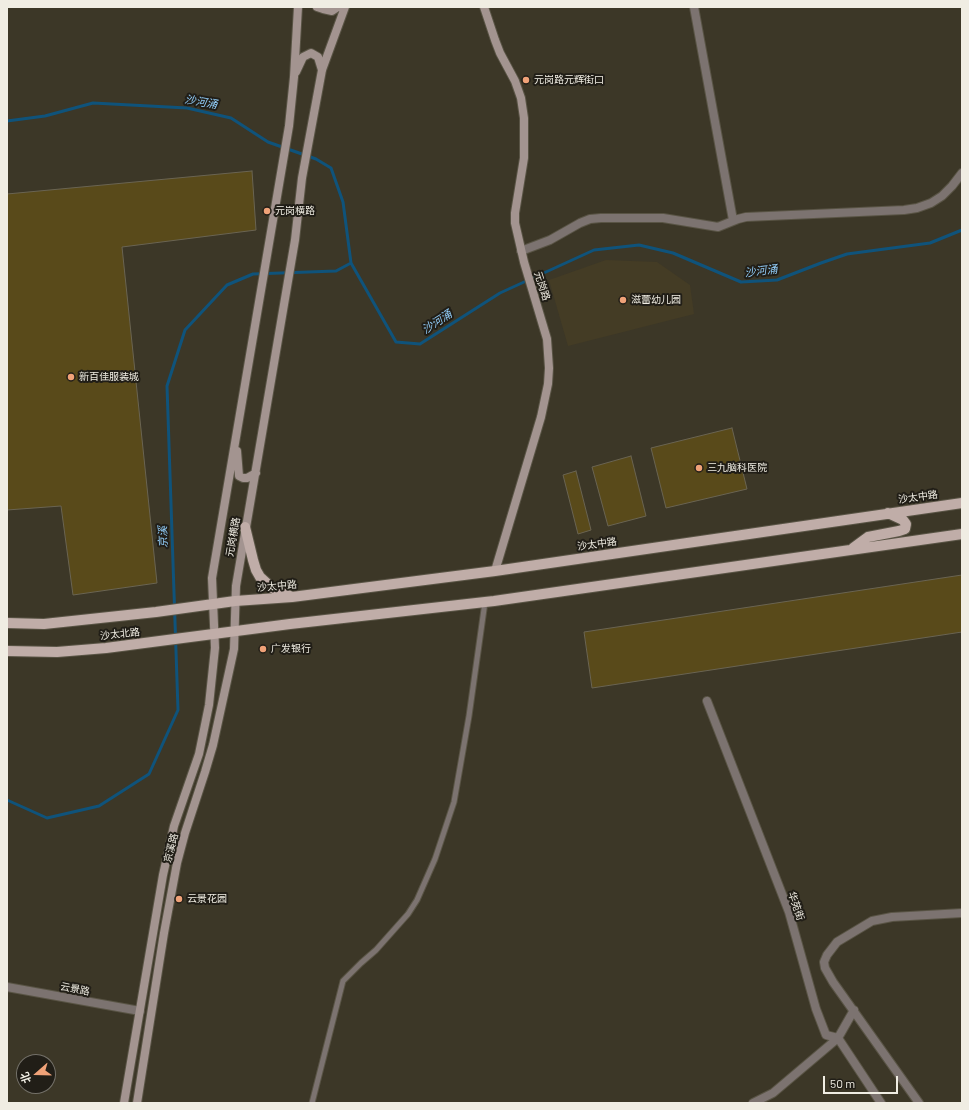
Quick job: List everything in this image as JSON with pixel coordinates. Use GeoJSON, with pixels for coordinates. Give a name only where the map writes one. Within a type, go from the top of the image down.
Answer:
{"type":"FeatureCollection","features":[{"type":"Feature","properties":{"kind":"main road","name":"元岗横路"},"geometry":{"type":"LineString","coordinates":[[212,604],[212,578],[289,126],[294,77],[298,7]]}},
{"type":"Feature","properties":{"kind":"main road"},"geometry":{"type":"LineString","coordinates":[[317,7],[332,10],[338,7]]}},
{"type":"Feature","properties":{"kind":"main road","name":"元岗横路"},"geometry":{"type":"LineString","coordinates":[[235,601],[245,527],[256,473],[295,240],[302,178],[310,134],[322,70],[345,7]]}},
{"type":"Feature","properties":{"kind":"main road","name":"元岗路"},"geometry":{"type":"LineString","coordinates":[[484,7],[500,54],[516,81],[521,98],[524,118],[524,158],[515,218],[517,236],[547,339],[550,368],[541,417],[494,571]]}},
{"type":"Feature","properties":{"kind":"main road"},"geometry":{"type":"LineString","coordinates":[[294,77],[303,57],[311,53],[318,57],[322,70]]}},
{"type":"Feature","properties":{"kind":"main road"},"geometry":{"type":"LineString","coordinates":[[236,443],[239,476],[247,478],[256,473]]}},
{"type":"Feature","properties":{"kind":"main road","name":"沙太中路"},"geometry":{"type":"LineString","coordinates":[[235,601],[292,597],[494,571],[962,503]]}},
{"type":"Feature","properties":{"kind":"main road"},"geometry":{"type":"LineString","coordinates":[[851,549],[868,537],[905,529],[906,524],[903,520],[888,513]]}},
{"type":"Feature","properties":{"kind":"main road"},"geometry":{"type":"LineString","coordinates":[[245,527],[256,570],[260,577],[272,588],[292,597]]}},
{"type":"Feature","properties":{"kind":"main road"},"geometry":{"type":"LineString","coordinates":[[236,632],[290,624],[485,602],[962,534]]}},
{"type":"Feature","properties":{"kind":"main road","name":"沙太北路"},"geometry":{"type":"LineString","coordinates":[[7,623],[44,624],[156,612],[235,601]]}},
{"type":"Feature","properties":{"kind":"main road","name":"京溪路"},"geometry":{"type":"LineString","coordinates":[[137,1103],[164,933],[177,863],[213,745],[234,649],[236,632],[235,601]]}},
{"type":"Feature","properties":{"kind":"main road","name":"京溪路"},"geometry":{"type":"LineString","coordinates":[[124,1103],[168,851],[174,826],[199,754],[204,733],[213,676],[215,648],[212,604]]}},
{"type":"Feature","properties":{"kind":"main road","name":"沙太北路"},"geometry":{"type":"LineString","coordinates":[[7,651],[58,652],[112,648],[236,632]]}},
{"type":"Feature","properties":{"kind":"street"},"geometry":{"type":"LineString","coordinates":[[694,7],[733,220]]}},
{"type":"Feature","properties":{"kind":"street"},"geometry":{"type":"LineString","coordinates":[[521,251],[540,245],[590,219],[664,218],[718,226],[746,217],[904,210],[917,208],[931,203],[942,196],[962,173]]}},
{"type":"Feature","properties":{"kind":"street","name":"华苑街"},"geometry":{"type":"LineString","coordinates":[[707,701],[789,912],[816,1009],[826,1035],[838,1038],[881,1103]]}},
{"type":"Feature","properties":{"kind":"street"},"geometry":{"type":"LineString","coordinates":[[919,1103],[833,982],[825,968],[824,962],[827,955],[837,942],[872,921],[892,917],[962,914]]}},
{"type":"Feature","properties":{"kind":"street","name":"云景路"},"geometry":{"type":"LineString","coordinates":[[7,986],[140,1011]]}},
{"type":"Feature","properties":{"kind":"street"},"geometry":{"type":"LineString","coordinates":[[753,1103],[773,1093],[838,1038],[854,1010]]}},
{"type":"Feature","properties":{"kind":"lane"},"geometry":{"type":"LineString","coordinates":[[312,1103],[343,981],[376,950],[408,914],[420,894],[435,859],[454,802],[469,716],[485,602]]}},
{"type":"Feature","properties":{"kind":"shaded area","name":"滋蕾幼儿园"},"geometry":{"type":"Polygon","coordinates":[[[606,260],[657,262],[690,285],[694,314],[568,346],[549,280],[606,260]]]}},
{"type":"Feature","properties":{"kind":"building","name":"新百佳服装城"},"geometry":{"type":"Polygon","coordinates":[[[252,171],[256,230],[122,247],[157,583],[73,595],[61,506],[7,510],[7,194],[252,171]]]}},
{"type":"Feature","properties":{"kind":"building","name":"三九脑科医院"},"geometry":{"type":"Polygon","coordinates":[[[732,428],[747,489],[666,508],[651,448],[732,428]]]}},
{"type":"Feature","properties":{"kind":"building"},"geometry":{"type":"Polygon","coordinates":[[[631,456],[646,516],[608,526],[592,467],[631,456]]]}},
{"type":"Feature","properties":{"kind":"building"},"geometry":{"type":"Polygon","coordinates":[[[576,471],[591,530],[578,534],[563,475],[576,471]]]}},
{"type":"Feature","properties":{"kind":"building"},"geometry":{"type":"Polygon","coordinates":[[[962,575],[962,632],[592,688],[584,632],[962,575]]]}},
{"type":"Feature","properties":{"kind":"waterway","name":"沙河涌"},"geometry":{"type":"LineString","coordinates":[[7,121],[45,116],[93,103],[187,108],[231,118],[268,142],[316,159],[331,168],[343,202],[351,263],[396,342],[420,344],[500,293],[594,250],[639,245],[673,253],[741,282],[777,280],[847,254],[930,243],[962,230]]}},
{"type":"Feature","properties":{"kind":"waterway","name":"京溪"},"geometry":{"type":"LineString","coordinates":[[7,800],[47,818],[99,806],[149,774],[178,710],[167,386],[185,330],[227,285],[253,274],[336,271],[351,263]]}},
{"type":"Feature","properties":{"kind":"place","name":"元岗路元辉街口"},"geometry":{"type":"Point","coordinates":[526,80]}},
{"type":"Feature","properties":{"kind":"place","name":"元岗横路"},"geometry":{"type":"Point","coordinates":[267,211]}},
{"type":"Feature","properties":{"kind":"place","name":"滋蕾幼儿园"},"geometry":{"type":"Point","coordinates":[623,300]}},
{"type":"Feature","properties":{"kind":"place","name":"新百佳服装城"},"geometry":{"type":"Point","coordinates":[71,377]}},
{"type":"Feature","properties":{"kind":"place","name":"三九脑科医院"},"geometry":{"type":"Point","coordinates":[699,468]}},
{"type":"Feature","properties":{"kind":"place","name":"广发银行"},"geometry":{"type":"Point","coordinates":[263,649]}},
{"type":"Feature","properties":{"kind":"place","name":"云景花园"},"geometry":{"type":"Point","coordinates":[179,899]}}]}
